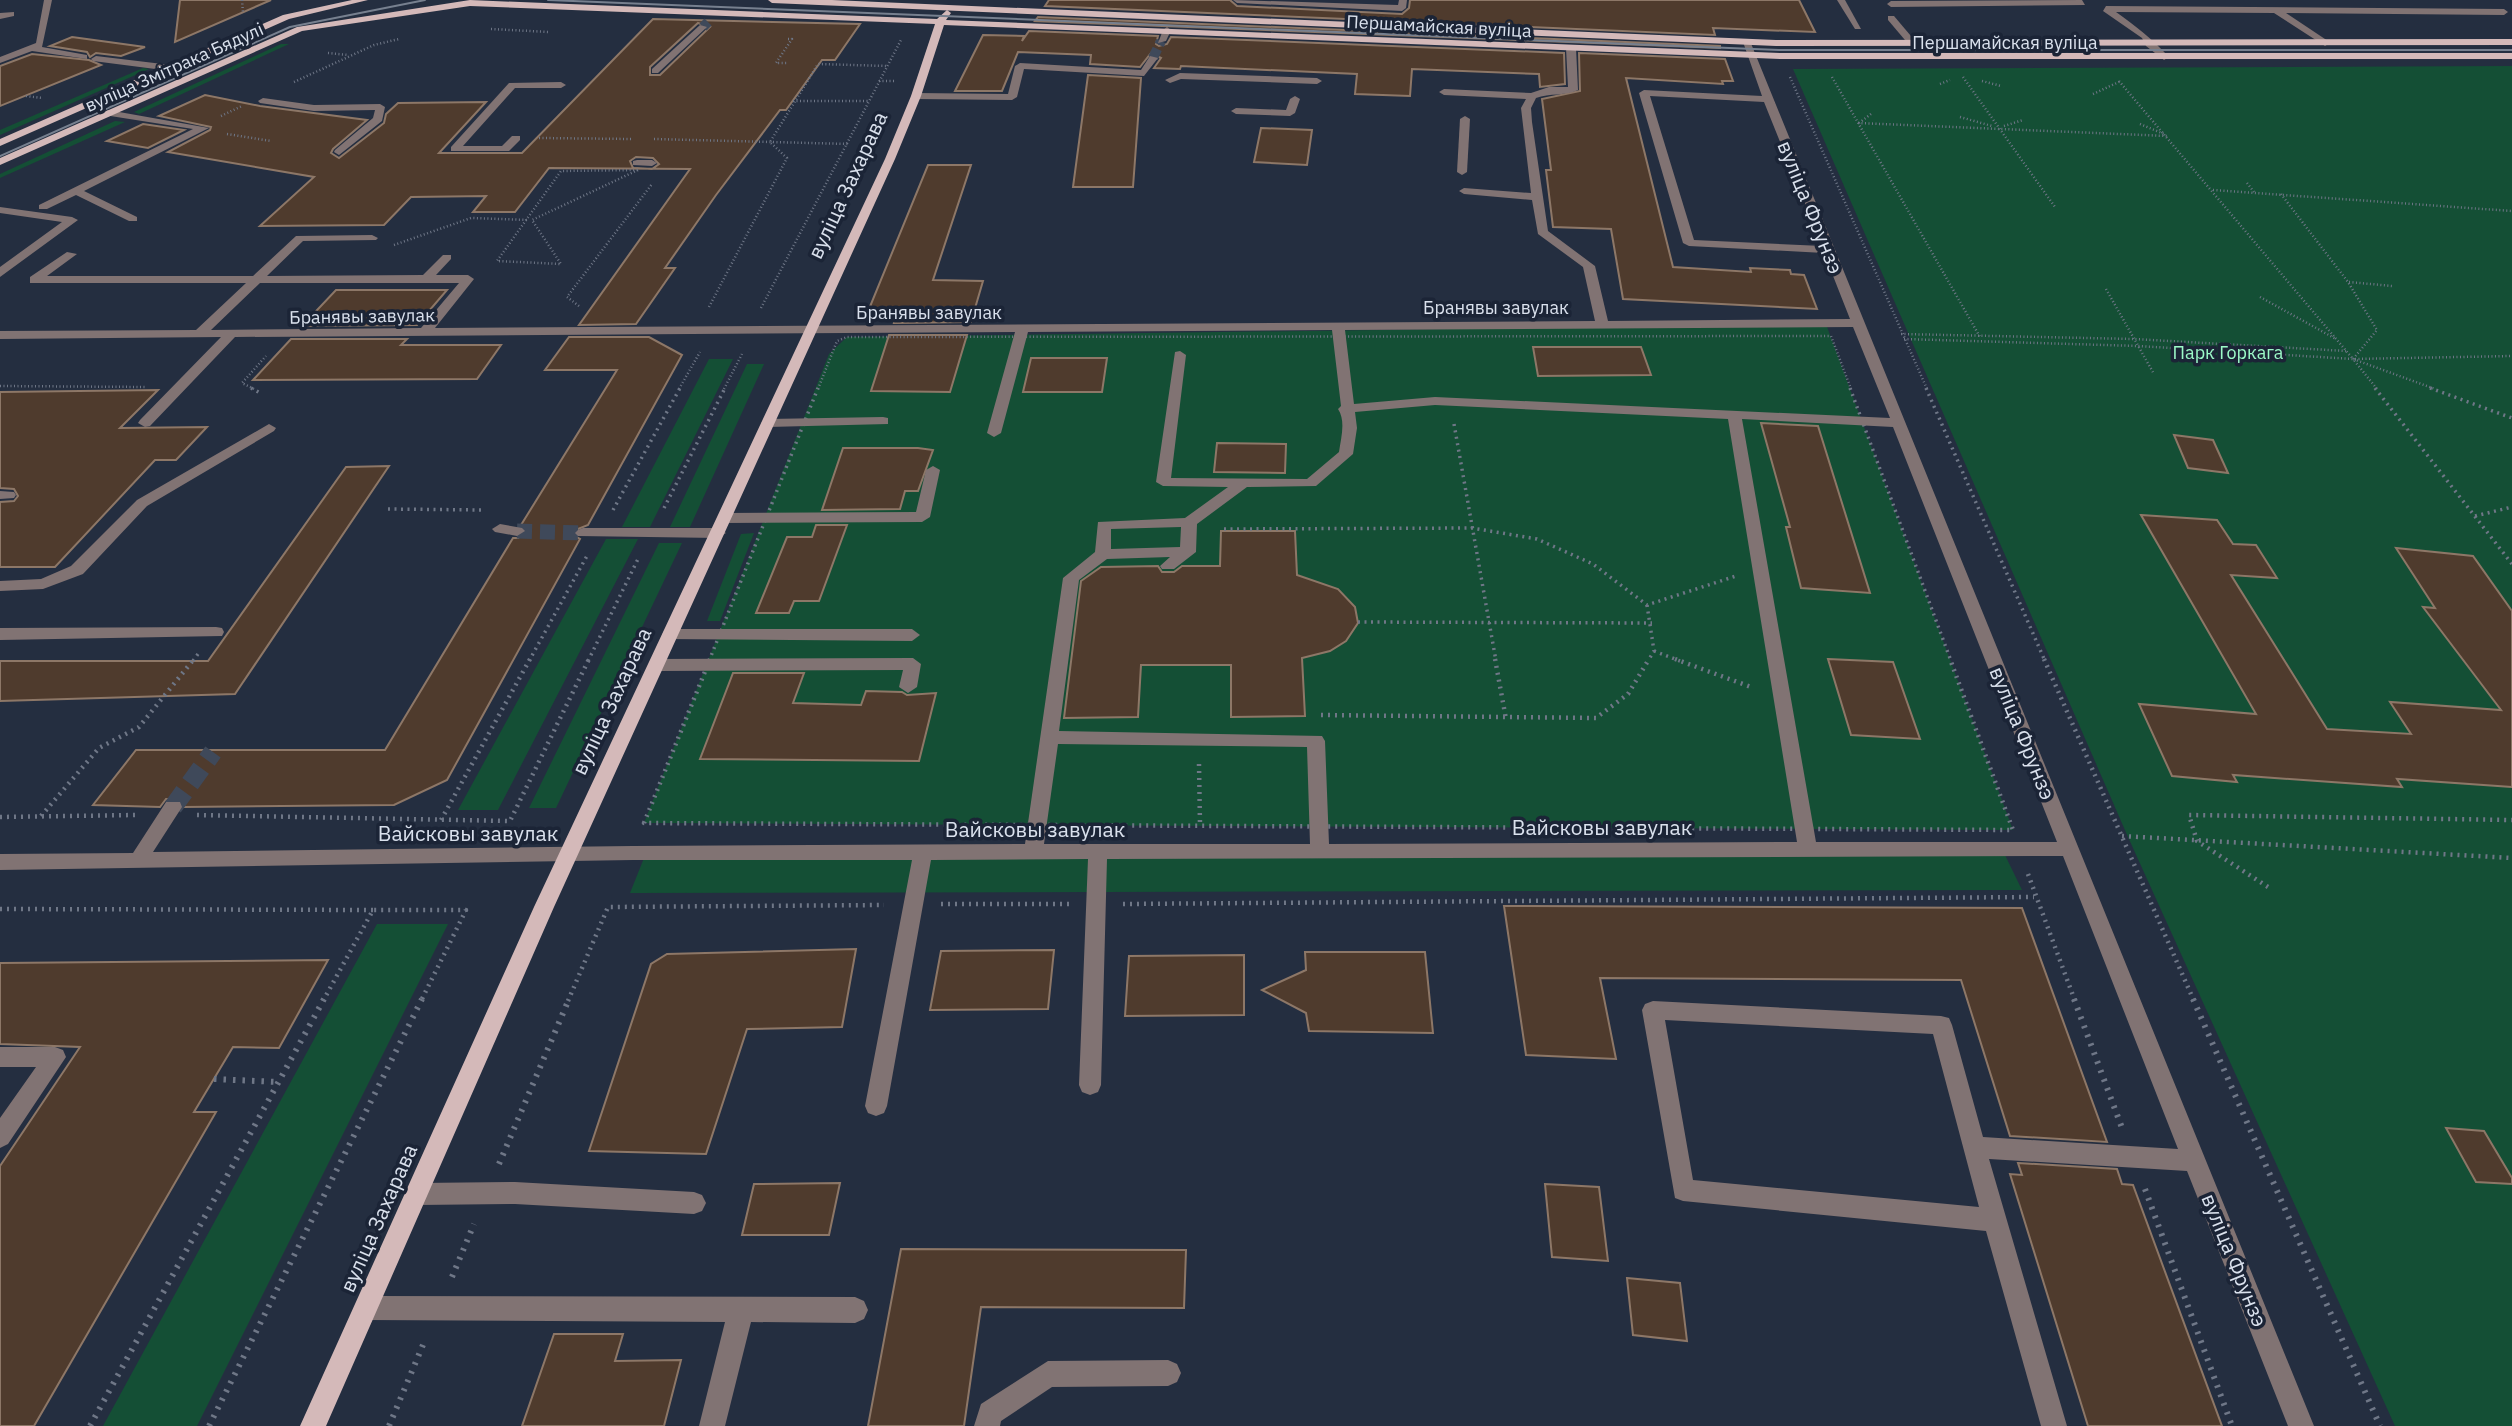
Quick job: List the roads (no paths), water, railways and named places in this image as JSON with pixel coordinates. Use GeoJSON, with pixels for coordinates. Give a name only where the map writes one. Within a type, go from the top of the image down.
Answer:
{"type":"FeatureCollection","features":[{"type":"Feature","properties":{"kind":"main road"},"geometry":{"type":"LineString","coordinates":[[286,17],[315,0]]}},
{"type":"Feature","properties":{"kind":"main road"},"geometry":{"type":"LineString","coordinates":[[306,27],[367,0]]}},
{"type":"Feature","properties":{"kind":"main road","name":"вуліца Змітрака Бядулі"},"geometry":{"type":"LineString","coordinates":[[0,143],[286,17],[367,0]]}},
{"type":"Feature","properties":{"kind":"main road","name":"Першамайская вуліца"},"geometry":{"type":"LineString","coordinates":[[772,0],[955,4],[1748,48],[1913,44],[2512,42]]}},
{"type":"Feature","properties":{"kind":"main road"},"geometry":{"type":"LineString","coordinates":[[399,3],[466,4]]}},
{"type":"Feature","properties":{"kind":"main road","name":"Першамайская вуліца"},"geometry":{"type":"LineString","coordinates":[[365,17],[466,4],[719,11],[1571,48],[1748,48],[2164,57],[2512,56]]}},
{"type":"Feature","properties":{"kind":"main road","name":"вуліца Захарава"},"geometry":{"type":"LineString","coordinates":[[313,1426],[569,855],[916,96],[941,20],[955,4]]}},
{"type":"Feature","properties":{"kind":"main road","name":"вуліца Змітрака Бядулі"},"geometry":{"type":"LineString","coordinates":[[0,162],[306,27],[365,17]]}},
{"type":"Feature","properties":{"kind":"street"},"geometry":{"type":"LineString","coordinates":[[0,60],[40,45],[48,0]]}},
{"type":"Feature","properties":{"kind":"street"},"geometry":{"type":"LineString","coordinates":[[1237,0],[1402,8],[1403,0]]}},
{"type":"Feature","properties":{"kind":"street"},"geometry":{"type":"LineString","coordinates":[[1841,0],[1858,27]]}},
{"type":"Feature","properties":{"kind":"street"},"geometry":{"type":"LineString","coordinates":[[2483,0],[2508,14]]}},
{"type":"Feature","properties":{"kind":"street"},"geometry":{"type":"LineString","coordinates":[[1891,4],[2085,2],[2106,9],[2146,37],[2149,44],[2164,57]]}},
{"type":"Feature","properties":{"kind":"street"},"geometry":{"type":"LineString","coordinates":[[2106,9],[2508,14]]}},
{"type":"Feature","properties":{"kind":"street"},"geometry":{"type":"LineString","coordinates":[[2277,10],[2325,43]]}},
{"type":"Feature","properties":{"kind":"street"},"geometry":{"type":"LineString","coordinates":[[655,71],[719,11]]}},
{"type":"Feature","properties":{"kind":"street"},"geometry":{"type":"LineString","coordinates":[[0,16],[11,14]]}},
{"type":"Feature","properties":{"kind":"street"},"geometry":{"type":"LineString","coordinates":[[1891,18],[1913,44]]}},
{"type":"Feature","properties":{"kind":"street"},"geometry":{"type":"LineString","coordinates":[[1161,41],[1167,30]]}},
{"type":"Feature","properties":{"kind":"street"},"geometry":{"type":"LineString","coordinates":[[0,47],[41,40]]}},
{"type":"Feature","properties":{"kind":"street"},"geometry":{"type":"LineString","coordinates":[[30,48],[83,57]]}},
{"type":"Feature","properties":{"kind":"street"},"geometry":{"type":"LineString","coordinates":[[1444,92],[1532,96],[1549,90],[1573,90],[1571,48]]}},
{"type":"Feature","properties":{"kind":"street","name":"вуліца Фрунзэ"},"geometry":{"type":"LineString","coordinates":[[1748,48],[2301,1426]]}},
{"type":"Feature","properties":{"kind":"street"},"geometry":{"type":"LineString","coordinates":[[916,96],[1012,97],[1020,66],[1144,73],[1153,58]]}},
{"type":"Feature","properties":{"kind":"street"},"geometry":{"type":"LineString","coordinates":[[96,59],[171,68]]}},
{"type":"Feature","properties":{"kind":"street"},"geometry":{"type":"LineString","coordinates":[[1170,80],[1180,76],[1317,81]]}},
{"type":"Feature","properties":{"kind":"street"},"geometry":{"type":"LineString","coordinates":[[516,138],[505,149],[455,149],[512,85],[561,85]]}},
{"type":"Feature","properties":{"kind":"street"},"geometry":{"type":"LineString","coordinates":[[1768,99],[1644,93],[1689,243],[1829,250]]}},
{"type":"Feature","properties":{"kind":"street"},"geometry":{"type":"LineString","coordinates":[[1532,96],[1526,108],[1542,232],[1589,266],[1602,324]]}},
{"type":"Feature","properties":{"kind":"street"},"geometry":{"type":"LineString","coordinates":[[1236,111],[1290,113],[1295,99]]}},
{"type":"Feature","properties":{"kind":"street"},"geometry":{"type":"LineString","coordinates":[[263,101],[314,108],[380,107],[378,118],[339,152]]}},
{"type":"Feature","properties":{"kind":"street"},"geometry":{"type":"LineString","coordinates":[[43,207],[201,127],[108,113]]}},
{"type":"Feature","properties":{"kind":"street"},"geometry":{"type":"LineString","coordinates":[[1462,173],[1465,119]]}},
{"type":"Feature","properties":{"kind":"street"},"geometry":{"type":"LineString","coordinates":[[636,163],[652,163]]}},
{"type":"Feature","properties":{"kind":"street"},"geometry":{"type":"LineString","coordinates":[[76,191],[133,219]]}},
{"type":"Feature","properties":{"kind":"street"},"geometry":{"type":"LineString","coordinates":[[1464,191],[1537,197]]}},
{"type":"Feature","properties":{"kind":"street"},"geometry":{"type":"LineString","coordinates":[[0,217],[6,211],[72,220],[0,273]]}},
{"type":"Feature","properties":{"kind":"street"},"geometry":{"type":"LineString","coordinates":[[199,334],[300,238],[372,238]]}},
{"type":"Feature","properties":{"kind":"street"},"geometry":{"type":"LineString","coordinates":[[71,254],[34,280],[468,279],[425,332]]}},
{"type":"Feature","properties":{"kind":"street"},"geometry":{"type":"LineString","coordinates":[[427,278],[447,257]]}},
{"type":"Feature","properties":{"kind":"street","name":"Бранявы завулак"},"geometry":{"type":"LineString","coordinates":[[0,335],[1858,323]]}},
{"type":"Feature","properties":{"kind":"street"},"geometry":{"type":"LineString","coordinates":[[1180,355],[1163,482],[1311,483],[1346,454],[1350,428],[1345,409],[1338,326]]}},
{"type":"Feature","properties":{"kind":"street"},"geometry":{"type":"LineString","coordinates":[[993,433],[1022,329]]}},
{"type":"Feature","properties":{"kind":"street"},"geometry":{"type":"LineString","coordinates":[[145,423],[230,335]]}},
{"type":"Feature","properties":{"kind":"street"},"geometry":{"type":"LineString","coordinates":[[1345,409],[1450,402],[1899,423]]}},
{"type":"Feature","properties":{"kind":"street"},"geometry":{"type":"LineString","coordinates":[[1734,415],[1808,849]]}},
{"type":"Feature","properties":{"kind":"street"},"geometry":{"type":"LineString","coordinates":[[768,423],[883,421]]}},
{"type":"Feature","properties":{"kind":"street"},"geometry":{"type":"LineString","coordinates":[[0,586],[43,584],[77,570],[142,503],[269,428]]}},
{"type":"Feature","properties":{"kind":"street"},"geometry":{"type":"LineString","coordinates":[[583,533],[652,532],[764,518],[922,517],[933,470]]}},
{"type":"Feature","properties":{"kind":"street"},"geometry":{"type":"LineString","coordinates":[[1103,554],[1103,525],[1189,525],[1243,483]]}},
{"type":"Feature","properties":{"kind":"street"},"geometry":{"type":"LineString","coordinates":[[1188,552],[1189,525]]}},
{"type":"Feature","properties":{"kind":"street"},"geometry":{"type":"LineString","coordinates":[[500,529],[517,531]]}},
{"type":"Feature","properties":{"kind":"street"},"geometry":{"type":"LineString","coordinates":[[1034,851],[1071,579],[1103,554],[1188,552]]}},
{"type":"Feature","properties":{"kind":"street"},"geometry":{"type":"LineString","coordinates":[[1168,566],[1188,552]]}},
{"type":"Feature","properties":{"kind":"street"},"geometry":{"type":"LineString","coordinates":[[0,634],[216,632]]}},
{"type":"Feature","properties":{"kind":"street"},"geometry":{"type":"LineString","coordinates":[[670,635],[912,635]]}},
{"type":"Feature","properties":{"kind":"street"},"geometry":{"type":"LineString","coordinates":[[657,665],[913,664],[908,687]]}},
{"type":"Feature","properties":{"kind":"street"},"geometry":{"type":"LineString","coordinates":[[1051,737],[1316,741],[1320,850]]}},
{"type":"Feature","properties":{"kind":"street"},"geometry":{"type":"LineString","coordinates":[[138,860],[171,810]]}},
{"type":"Feature","properties":{"kind":"street","name":"Вайсковы завулак"},"geometry":{"type":"LineString","coordinates":[[0,862],[1034,851],[2070,849]]}},
{"type":"Feature","properties":{"kind":"street"},"geometry":{"type":"LineString","coordinates":[[1090,1085],[1098,851]]}},
{"type":"Feature","properties":{"kind":"street"},"geometry":{"type":"LineString","coordinates":[[876,1106],[923,852]]}},
{"type":"Feature","properties":{"kind":"street"},"geometry":{"type":"LineString","coordinates":[[1995,1220],[1683,1190],[1653,1010],[1941,1026],[2054,1426]]}},
{"type":"Feature","properties":{"kind":"street"},"geometry":{"type":"LineString","coordinates":[[0,1057],[55,1057],[0,1137]]}},
{"type":"Feature","properties":{"kind":"street"},"geometry":{"type":"LineString","coordinates":[[1974,1147],[2195,1161]]}},
{"type":"Feature","properties":{"kind":"street"},"geometry":{"type":"LineString","coordinates":[[418,1194],[515,1194],[694,1203]]}},
{"type":"Feature","properties":{"kind":"street"},"geometry":{"type":"LineString","coordinates":[[367,1308],[855,1310]]}},
{"type":"Feature","properties":{"kind":"street"},"geometry":{"type":"LineString","coordinates":[[712,1426],[741,1310]]}},
{"type":"Feature","properties":{"kind":"street"},"geometry":{"type":"LineString","coordinates":[[988,1426],[990,1413],[1048,1374],[1168,1373]]}},
{"type":"Feature","properties":{"kind":"tunnel"},"geometry":{"type":"LineString","coordinates":[[703,27],[708,22]]}},
{"type":"Feature","properties":{"kind":"tunnel"},"geometry":{"type":"LineString","coordinates":[[1153,58],[1161,41]]}},
{"type":"Feature","properties":{"kind":"tunnel"},"geometry":{"type":"LineString","coordinates":[[517,531],[583,533]]}},
{"type":"Feature","properties":{"kind":"tunnel"},"geometry":{"type":"LineString","coordinates":[[173,807],[213,752]]}},
{"type":"Feature","properties":{"kind":"tram line"},"geometry":{"type":"LineString","coordinates":[[0,156],[290,27],[425,0]]}},
{"type":"Feature","properties":{"kind":"tram line"},"geometry":{"type":"LineString","coordinates":[[548,0],[1779,50],[2512,50]]}},
{"type":"Feature","properties":{"kind":"park label","name":"Парк Горкага"},"geometry":{"type":"Point","coordinates":[2228,352]}}]}
